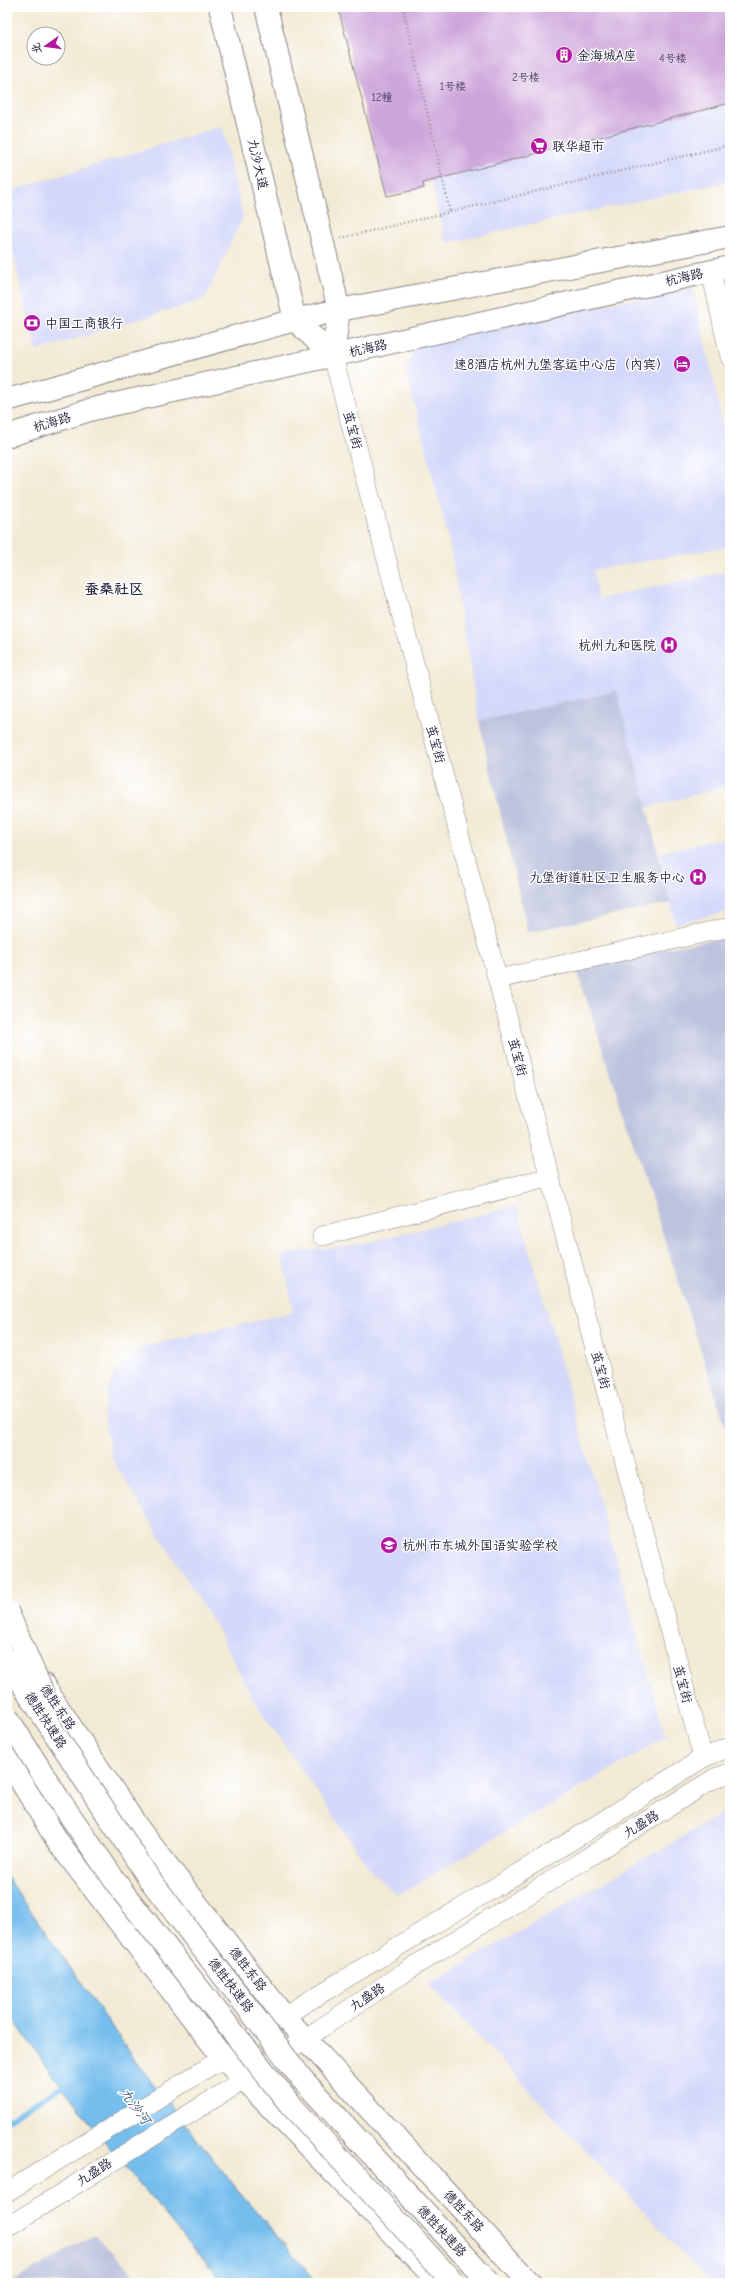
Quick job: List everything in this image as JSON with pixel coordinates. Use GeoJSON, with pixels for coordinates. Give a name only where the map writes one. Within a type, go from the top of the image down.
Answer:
{"type":"FeatureCollection","features":[{"type":"Feature","properties":{"kind":"main road","name":"九沙大道"},"geometry":{"type":"LineString","coordinates":[[220,7],[295,320]]}},
{"type":"Feature","properties":{"kind":"main road"},"geometry":{"type":"LineString","coordinates":[[266,7],[339,310],[333,356]]}},
{"type":"Feature","properties":{"kind":"main road"},"geometry":{"type":"LineString","coordinates":[[7,400],[295,320],[339,310],[730,237]]}},
{"type":"Feature","properties":{"kind":"main road","name":"杭海路"},"geometry":{"type":"LineString","coordinates":[[7,436],[93,409],[721,269]]}},
{"type":"Feature","properties":{"kind":"main road"},"geometry":{"type":"LineString","coordinates":[[295,320],[333,356]]}},
{"type":"Feature","properties":{"kind":"main road"},"geometry":{"type":"LineString","coordinates":[[7,1611],[74,1764]]}},
{"type":"Feature","properties":{"kind":"main road","name":"德胜东路"},"geometry":{"type":"LineString","coordinates":[[7,1624],[40,1679],[138,1828],[284,2016],[530,2283]]}},
{"type":"Feature","properties":{"kind":"main road","name":"德胜快速路"},"geometry":{"type":"LineString","coordinates":[[7,1660],[148,1877],[302,2079],[490,2283]]}},
{"type":"Feature","properties":{"kind":"main road","name":"德胜快速路"},"geometry":{"type":"LineString","coordinates":[[7,1717],[58,1798],[122,1891],[288,2103],[454,2283]]}},
{"type":"Feature","properties":{"kind":"main road"},"geometry":{"type":"LineString","coordinates":[[7,1758],[58,1842],[223,2058],[440,2283]]}},
{"type":"Feature","properties":{"kind":"street"},"geometry":{"type":"LineString","coordinates":[[721,269],[730,357]]}},
{"type":"Feature","properties":{"kind":"street","name":"茧宝街"},"geometry":{"type":"LineString","coordinates":[[333,356],[703,1758]]}},
{"type":"Feature","properties":{"kind":"street"},"geometry":{"type":"LineString","coordinates":[[498,979],[730,927]]}},
{"type":"Feature","properties":{"kind":"street"},"geometry":{"type":"LineString","coordinates":[[322,1236],[550,1177]]}},
{"type":"Feature","properties":{"kind":"street","name":"九盛路"},"geometry":{"type":"LineString","coordinates":[[7,2192],[183,2081],[223,2058],[284,2016],[565,1845],[703,1758],[730,1747]]}},
{"type":"Feature","properties":{"kind":"street","name":"九盛路"},"geometry":{"type":"LineString","coordinates":[[7,2227],[114,2159],[244,2080],[400,1975],[485,1923],[567,1870],[700,1788],[730,1773]]}},
{"type":"Feature","properties":{"kind":"path"},"geometry":{"type":"LineString","coordinates":[[403,7],[450,212]]}},
{"type":"Feature","properties":{"kind":"path"},"geometry":{"type":"LineString","coordinates":[[323,242],[730,145]]}},
{"type":"Feature","properties":{"kind":"shaded area"},"geometry":{"type":"Polygon","coordinates":[[[730,103],[730,181],[446,243],[431,181],[730,103]]]}},
{"type":"Feature","properties":{"kind":"shaded area"},"geometry":{"type":"Polygon","coordinates":[[[222,126],[243,217],[205,299],[36,351],[7,226],[7,192],[222,126]]]}},
{"type":"Feature","properties":{"kind":"shaded area"},"geometry":{"type":"Polygon","coordinates":[[[693,288],[730,457],[730,546],[593,570],[598,599],[730,571],[730,785],[646,808],[616,691],[479,721],[449,541],[406,371],[415,346],[482,329],[693,288]]]}},
{"type":"Feature","properties":{"kind":"shaded area"},"geometry":{"type":"Polygon","coordinates":[[[617,691],[671,903],[528,932],[479,721],[617,691]]]}},
{"type":"Feature","properties":{"kind":"shaded area","name":"九堡街道社区卫生服务中心"},"geometry":{"type":"Polygon","coordinates":[[[730,837],[730,911],[675,924],[660,852],[730,837]]]}},
{"type":"Feature","properties":{"kind":"shaded area"},"geometry":{"type":"Polygon","coordinates":[[[730,937],[730,1440],[575,964],[730,937]]]}},
{"type":"Feature","properties":{"kind":"shaded area","name":"杭州市东城外国语实验学校"},"geometry":{"type":"Polygon","coordinates":[[[517,1206],[666,1737],[398,1895],[372,1872],[253,1699],[219,1632],[112,1459],[103,1414],[113,1374],[142,1347],[294,1312],[282,1254],[352,1246],[517,1206]]]}},
{"type":"Feature","properties":{"kind":"shaded area"},"geometry":{"type":"Polygon","coordinates":[[[730,1809],[730,2283],[711,2283],[429,1984],[730,1809]]]}},
{"type":"Feature","properties":{"kind":"shaded area"},"geometry":{"type":"Polygon","coordinates":[[[94,2234],[143,2283],[11,2283],[94,2234]]]}},
{"type":"Feature","properties":{"kind":"water","name":"九沙河"},"geometry":{"type":"Polygon","coordinates":[[[7,1877],[140,2067],[237,2189],[318,2283],[223,2283],[128,2171],[46,2066],[7,2010],[7,1877]]]}},
{"type":"Feature","properties":{"kind":"building","name":"金海城A座"},"geometry":{"type":"Polygon","coordinates":[[[338,7],[730,7],[730,103],[423,183],[424,188],[387,196],[338,7]]]}},
{"type":"Feature","properties":{"kind":"waterway"},"geometry":{"type":"LineString","coordinates":[[7,2120],[68,2083]]}},
{"type":"Feature","properties":{"kind":"place","name":"金海城A座"},"geometry":{"type":"Point","coordinates":[564,55]}},
{"type":"Feature","properties":{"kind":"place","name":"联华超市"},"geometry":{"type":"Point","coordinates":[539,146]}},
{"type":"Feature","properties":{"kind":"place","name":"中国工商银行"},"geometry":{"type":"Point","coordinates":[32,323]}},
{"type":"Feature","properties":{"kind":"place","name":"速8酒店杭州九堡客运中心店（内宾）"},"geometry":{"type":"Point","coordinates":[682,364]}},
{"type":"Feature","properties":{"kind":"place","name":"杭州九和医院"},"geometry":{"type":"Point","coordinates":[669,645]}},
{"type":"Feature","properties":{"kind":"place","name":"九堡街道社区卫生服务中心"},"geometry":{"type":"Point","coordinates":[698,877]}},
{"type":"Feature","properties":{"kind":"place","name":"杭州市东城外国语实验学校"},"geometry":{"type":"Point","coordinates":[389,1545]}},
{"type":"Feature","properties":{"kind":"district","name":"蚕桑社区"},"geometry":{"type":"Point","coordinates":[114,589]}}]}
